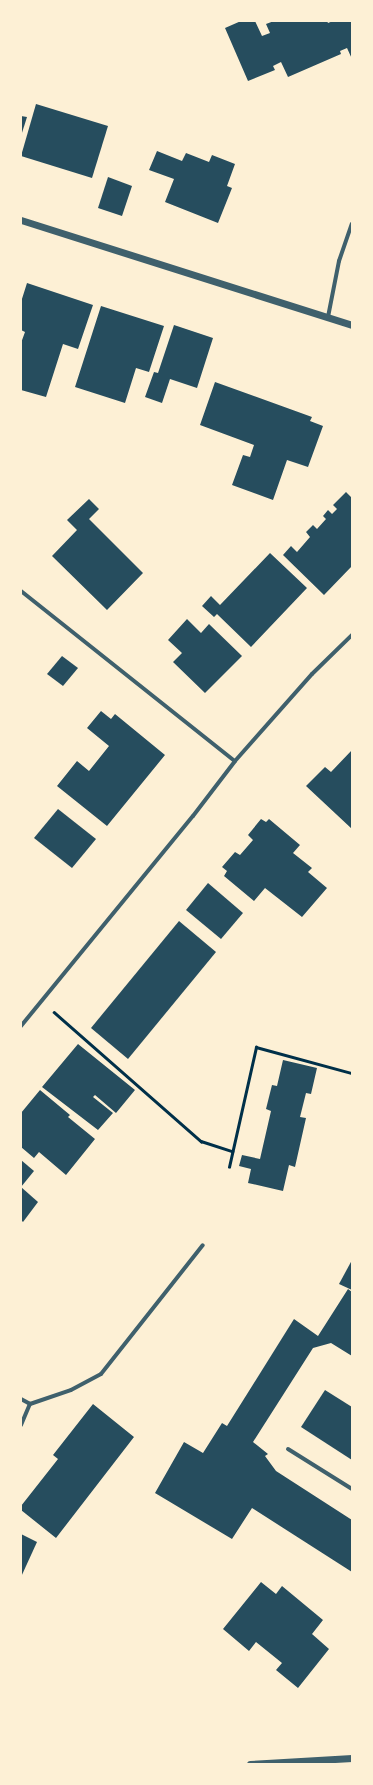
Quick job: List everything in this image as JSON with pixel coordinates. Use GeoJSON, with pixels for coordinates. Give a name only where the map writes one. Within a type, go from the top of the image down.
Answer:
{"type":"FeatureCollection","features":[{"type":"Feature","properties":{"kind":"street"},"geometry":{"type":"LineString","coordinates":[[21,220],[352,325]]}},
{"type":"Feature","properties":{"kind":"street"},"geometry":{"type":"LineString","coordinates":[[328,317],[339,261],[352,224]]}},
{"type":"Feature","properties":{"kind":"street"},"geometry":{"type":"LineString","coordinates":[[21,590],[235,761]]}},
{"type":"Feature","properties":{"kind":"street"},"geometry":{"type":"LineString","coordinates":[[21,1026],[235,761],[312,674],[352,635]]}},
{"type":"Feature","properties":{"kind":"street"},"geometry":{"type":"LineString","coordinates":[[21,1399],[30,1404],[72,1390],[101,1374],[203,1245]]}},
{"type":"Feature","properties":{"kind":"street"},"geometry":{"type":"LineString","coordinates":[[21,1425],[30,1404]]}},
{"type":"Feature","properties":{"kind":"street"},"geometry":{"type":"LineString","coordinates":[[288,1449],[352,1489]]}},
{"type":"Feature","properties":{"kind":"street"},"geometry":{"type":"LineString","coordinates":[[250,1764],[352,1758]]}},
{"type":"Feature","properties":{"kind":"path"},"geometry":{"type":"LineString","coordinates":[[41,1001],[201,1141],[232,1151]]}},
{"type":"Feature","properties":{"kind":"path"},"geometry":{"type":"LineString","coordinates":[[229,1167],[256,1047],[352,1073]]}},
{"type":"Feature","properties":{"kind":"building"},"geometry":{"type":"Polygon","coordinates":[[[241,21],[255,21],[262,36],[270,33],[266,24],[274,21],[327,21],[328,23],[333,21],[352,21],[352,59],[347,48],[340,51],[341,54],[288,77],[281,62],[273,66],[275,70],[248,81],[225,28],[241,21]]]}},
{"type":"Feature","properties":{"kind":"building"},"geometry":{"type":"Polygon","coordinates":[[[36,104],[108,126],[92,178],[21,156],[36,104]]]}},
{"type":"Feature","properties":{"kind":"building"},"geometry":{"type":"Polygon","coordinates":[[[21,116],[27,117],[21,136],[21,116]]]}},
{"type":"Feature","properties":{"kind":"building"},"geometry":{"type":"Polygon","coordinates":[[[157,151],[182,161],[186,153],[209,162],[212,155],[235,164],[227,186],[232,188],[218,223],[165,202],[174,179],[149,170],[157,151]]]}},
{"type":"Feature","properties":{"kind":"building"},"geometry":{"type":"Polygon","coordinates":[[[108,177],[132,186],[122,216],[98,208],[108,177]]]}},
{"type":"Feature","properties":{"kind":"building"},"geometry":{"type":"Polygon","coordinates":[[[27,283],[93,305],[78,349],[63,344],[46,397],[21,390],[21,343],[25,332],[21,330],[21,302],[27,283]]]}},
{"type":"Feature","properties":{"kind":"building"},"geometry":{"type":"Polygon","coordinates":[[[101,306],[164,326],[149,372],[136,368],[125,403],[75,387],[101,306]]]}},
{"type":"Feature","properties":{"kind":"building"},"geometry":{"type":"Polygon","coordinates":[[[174,325],[213,338],[197,388],[170,379],[162,403],[145,397],[154,372],[158,373],[174,325]]]}},
{"type":"Feature","properties":{"kind":"building"},"geometry":{"type":"Polygon","coordinates":[[[215,382],[312,417],[310,421],[323,426],[308,467],[287,460],[273,500],[232,485],[243,455],[250,457],[254,445],[200,425],[215,382]]]}},
{"type":"Feature","properties":{"kind":"building"},"geometry":{"type":"Polygon","coordinates":[[[346,492],[351,497],[352,496],[352,566],[324,595],[283,555],[291,546],[297,552],[310,537],[306,532],[313,525],[317,529],[326,519],[323,516],[328,510],[332,514],[337,509],[333,505],[346,492]]]}},
{"type":"Feature","properties":{"kind":"building"},"geometry":{"type":"Polygon","coordinates":[[[89,499],[99,509],[89,519],[143,573],[107,610],[52,556],[77,530],[67,520],[89,499]]]}},
{"type":"Feature","properties":{"kind":"building"},"geometry":{"type":"Polygon","coordinates":[[[270,553],[307,588],[251,647],[217,614],[214,617],[202,606],[211,596],[220,605],[270,553]]]}},
{"type":"Feature","properties":{"kind":"building"},"geometry":{"type":"Polygon","coordinates":[[[187,619],[201,633],[209,624],[242,656],[205,693],[173,662],[182,653],[168,640],[187,619]]]}},
{"type":"Feature","properties":{"kind":"building"},"geometry":{"type":"Polygon","coordinates":[[[62,656],[78,668],[63,686],[47,674],[62,656]]]}},
{"type":"Feature","properties":{"kind":"building"},"geometry":{"type":"Polygon","coordinates":[[[101,711],[111,719],[115,714],[165,755],[107,826],[57,786],[77,761],[89,771],[109,746],[87,728],[101,711]]]}},
{"type":"Feature","properties":{"kind":"building"},"geometry":{"type":"Polygon","coordinates":[[[352,750],[352,829],[306,786],[325,767],[331,772],[352,750]]]}},
{"type":"Feature","properties":{"kind":"building"},"geometry":{"type":"Polygon","coordinates":[[[58,809],[96,839],[72,868],[34,838],[58,809]]]}},
{"type":"Feature","properties":{"kind":"building"},"geometry":{"type":"Polygon","coordinates":[[[261,819],[266,822],[269,819],[300,845],[293,853],[312,868],[308,872],[327,888],[302,917],[265,888],[254,901],[224,876],[227,871],[222,867],[235,852],[240,855],[253,840],[248,835],[261,819]]]}},
{"type":"Feature","properties":{"kind":"building"},"geometry":{"type":"Polygon","coordinates":[[[208,883],[243,913],[221,939],[186,910],[208,883]]]}},
{"type":"Feature","properties":{"kind":"building"},"geometry":{"type":"Polygon","coordinates":[[[179,921],[216,952],[128,1059],[91,1028],[179,921]]]}},
{"type":"Feature","properties":{"kind":"building"},"geometry":{"type":"Polygon","coordinates":[[[78,1044],[135,1090],[116,1113],[95,1095],[93,1097],[113,1113],[98,1130],[42,1087],[78,1044]]]}},
{"type":"Feature","properties":{"kind":"building"},"geometry":{"type":"Polygon","coordinates":[[[283,1060],[317,1068],[311,1094],[306,1093],[300,1117],[306,1118],[295,1167],[289,1165],[283,1191],[248,1183],[251,1169],[239,1166],[242,1155],[260,1159],[271,1111],[266,1109],[272,1085],[277,1086],[283,1060]]]}},
{"type":"Feature","properties":{"kind":"building"},"geometry":{"type":"Polygon","coordinates":[[[40,1090],[70,1115],[68,1117],[95,1139],[66,1175],[39,1152],[34,1158],[21,1147],[21,1113],[40,1090]]]}},
{"type":"Feature","properties":{"kind":"building"},"geometry":{"type":"Polygon","coordinates":[[[21,1160],[34,1171],[21,1187],[21,1160]]]}},
{"type":"Feature","properties":{"kind":"building"},"geometry":{"type":"Polygon","coordinates":[[[21,1187],[38,1202],[23,1222],[21,1220],[21,1187]]]}},
{"type":"Feature","properties":{"kind":"building"},"geometry":{"type":"Polygon","coordinates":[[[352,1260],[352,1290],[339,1284],[352,1260]]]}},
{"type":"Feature","properties":{"kind":"building"},"geometry":{"type":"Polygon","coordinates":[[[348,1289],[352,1292],[352,1356],[331,1343],[313,1348],[253,1442],[268,1454],[265,1456],[276,1471],[352,1520],[352,1572],[252,1508],[232,1539],[155,1493],[184,1442],[203,1453],[222,1423],[227,1426],[294,1319],[318,1336],[348,1289]]]}},
{"type":"Feature","properties":{"kind":"building"},"geometry":{"type":"Polygon","coordinates":[[[325,1390],[352,1407],[352,1460],[301,1427],[325,1390]]]}},
{"type":"Feature","properties":{"kind":"building"},"geometry":{"type":"Polygon","coordinates":[[[93,1404],[134,1437],[56,1538],[21,1510],[21,1506],[58,1459],[53,1455],[93,1404]]]}},
{"type":"Feature","properties":{"kind":"building"},"geometry":{"type":"Polygon","coordinates":[[[21,1534],[37,1542],[21,1577],[21,1534]]]}},
{"type":"Feature","properties":{"kind":"building"},"geometry":{"type":"Polygon","coordinates":[[[261,1582],[276,1594],[282,1586],[323,1620],[312,1634],[329,1649],[298,1688],[276,1670],[282,1663],[256,1642],[249,1651],[223,1629],[261,1582]]]}}]}
